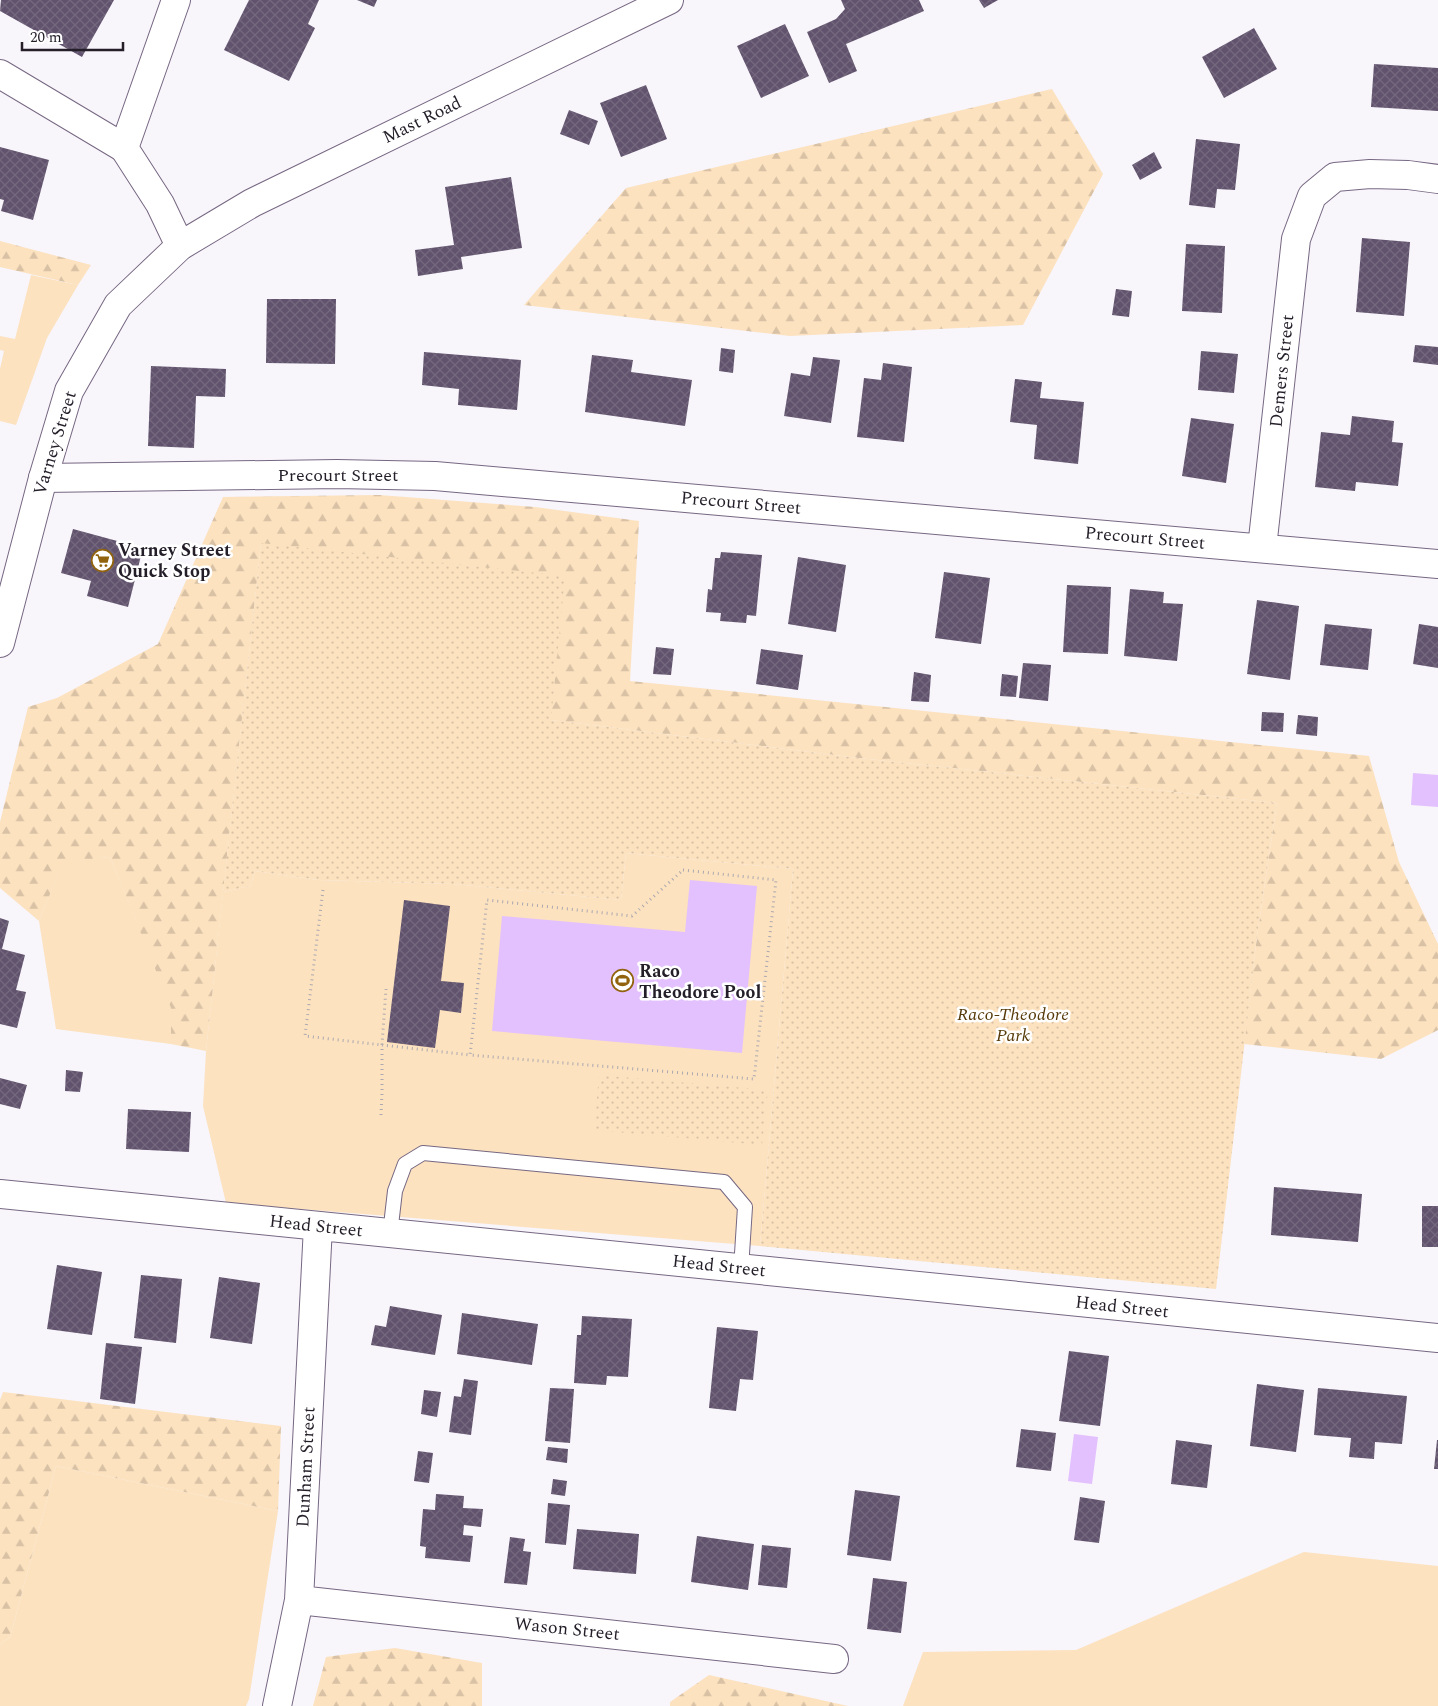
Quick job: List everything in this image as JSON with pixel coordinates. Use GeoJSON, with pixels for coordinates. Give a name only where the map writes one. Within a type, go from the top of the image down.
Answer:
{"type":"FeatureCollection","features":[{"type":"Feature","properties":{"kind":"street"},"geometry":{"type":"LineString","coordinates":[[124,148],[176,0]]}},
{"type":"Feature","properties":{"kind":"street","name":"Mast Road"},"geometry":{"type":"LineString","coordinates":[[180,246],[252,203],[669,0]]}},
{"type":"Feature","properties":{"kind":"street"},"geometry":{"type":"LineString","coordinates":[[0,74],[124,148],[160,204],[180,246]]}},
{"type":"Feature","properties":{"kind":"street","name":"Demers Street"},"geometry":{"type":"LineString","coordinates":[[1262,548],[1296,239],[1312,196],[1335,177],[1370,174],[1408,175],[1438,179]]}},
{"type":"Feature","properties":{"kind":"street","name":"Varney Street"},"geometry":{"type":"LineString","coordinates":[[0,643],[43,478],[69,391],[118,305],[180,246]]}},
{"type":"Feature","properties":{"kind":"street","name":"Precourt Street"},"geometry":{"type":"LineString","coordinates":[[43,478],[337,474],[435,476],[1438,564]]}},
{"type":"Feature","properties":{"kind":"street","name":"Head Street"},"geometry":{"type":"LineString","coordinates":[[0,1194],[1438,1338]]}},
{"type":"Feature","properties":{"kind":"street","name":"Dunham Street"},"geometry":{"type":"LineString","coordinates":[[276,1706],[299,1600],[318,1226]]}},
{"type":"Feature","properties":{"kind":"street","name":"Wason Street"},"geometry":{"type":"LineString","coordinates":[[299,1600],[834,1659]]}},
{"type":"Feature","properties":{"kind":"lane"},"geometry":{"type":"LineString","coordinates":[[390,1234],[395,1191],[405,1164],[424,1153],[714,1181],[724,1182],[745,1207],[741,1269]]}},
{"type":"Feature","properties":{"kind":"path"},"geometry":{"type":"LineString","coordinates":[[323,890],[306,1036],[470,1055],[754,1080],[776,880],[683,870],[632,916],[487,900],[470,1055]]}},
{"type":"Feature","properties":{"kind":"path"},"geometry":{"type":"LineString","coordinates":[[380,1115],[386,988]]}},
{"type":"Feature","properties":{"kind":"green space"},"geometry":{"type":"Polygon","coordinates":[[[1052,89],[1103,174],[1023,325],[790,336],[524,305],[626,188],[1052,89]]]}},
{"type":"Feature","properties":{"kind":"green space"},"geometry":{"type":"Polygon","coordinates":[[[0,241],[91,265],[78,285],[0,267],[0,241]]]}},
{"type":"Feature","properties":{"kind":"green space"},"geometry":{"type":"Polygon","coordinates":[[[31,275],[78,285],[47,338],[16,425],[0,421],[0,369],[4,351],[0,350],[0,336],[15,339],[31,275]]]}},
{"type":"Feature","properties":{"kind":"green space"},"geometry":{"type":"Polygon","coordinates":[[[379,495],[535,507],[639,521],[630,681],[1369,756],[1399,862],[1438,944],[1438,1030],[1381,1059],[1244,1044],[1257,936],[1277,803],[850,757],[551,720],[261,544],[206,1051],[171,1044],[171,1008],[110,857],[63,862],[39,921],[0,888],[0,822],[28,707],[57,698],[158,644],[223,497],[379,495]]]}},
{"type":"Feature","properties":{"kind":"green space","name":"Raco-Theodore Park"},"geometry":{"type":"Polygon","coordinates":[[[261,543],[565,576],[551,720],[850,757],[1277,803],[1257,936],[1216,1289],[760,1246],[793,869],[626,853],[621,900],[453,884],[318,880],[255,871],[250,886],[223,892],[261,543]]]}},
{"type":"Feature","properties":{"kind":"green space"},"geometry":{"type":"Polygon","coordinates":[[[626,853],[793,869],[760,1246],[226,1203],[203,1106],[206,1051],[223,892],[250,886],[255,871],[318,880],[453,884],[621,900],[626,853]]]}},
{"type":"Feature","properties":{"kind":"green space"},"geometry":{"type":"Polygon","coordinates":[[[110,857],[172,1008],[171,1044],[56,1029],[39,921],[63,861],[110,857]]]}},
{"type":"Feature","properties":{"kind":"green space"},"geometry":{"type":"Polygon","coordinates":[[[599,1075],[768,1090],[762,1145],[594,1130],[599,1075]]]}},
{"type":"Feature","properties":{"kind":"green space"},"geometry":{"type":"Polygon","coordinates":[[[3,1392],[281,1426],[278,1511],[56,1466],[10,1637],[0,1644],[0,1400],[3,1392]]]}},
{"type":"Feature","properties":{"kind":"green space"},"geometry":{"type":"Polygon","coordinates":[[[56,1466],[278,1511],[249,1699],[246,1706],[0,1706],[0,1644],[10,1637],[56,1466]]]}},
{"type":"Feature","properties":{"kind":"green space"},"geometry":{"type":"Polygon","coordinates":[[[1304,1552],[1438,1566],[1438,1706],[903,1706],[923,1652],[1076,1650],[1304,1552]]]}},
{"type":"Feature","properties":{"kind":"green space"},"geometry":{"type":"Polygon","coordinates":[[[395,1648],[482,1663],[482,1706],[313,1706],[326,1657],[395,1648]]]}},
{"type":"Feature","properties":{"kind":"green space"},"geometry":{"type":"Polygon","coordinates":[[[709,1675],[848,1706],[670,1706],[670,1702],[709,1675]]]}},
{"type":"Feature","properties":{"kind":"shaded area"},"geometry":{"type":"Polygon","coordinates":[[[1413,773],[1438,775],[1438,807],[1411,805],[1413,773]]]}},
{"type":"Feature","properties":{"kind":"shaded area","name":"Raco Theodore Pool"},"geometry":{"type":"Polygon","coordinates":[[[690,880],[757,886],[742,1053],[492,1031],[502,916],[685,932],[690,880]]]}},
{"type":"Feature","properties":{"kind":"shaded area"},"geometry":{"type":"Polygon","coordinates":[[[1074,1434],[1098,1437],[1092,1484],[1068,1481],[1074,1434]]]}},
{"type":"Feature","properties":{"kind":"building"},"geometry":{"type":"Polygon","coordinates":[[[1,0],[114,0],[82,57],[0,11],[1,0]]]}},
{"type":"Feature","properties":{"kind":"building"},"geometry":{"type":"Polygon","coordinates":[[[249,0],[319,0],[308,24],[315,28],[289,81],[224,50],[249,0]]]}},
{"type":"Feature","properties":{"kind":"building"},"geometry":{"type":"Polygon","coordinates":[[[357,0],[377,0],[374,7],[357,0]]]}},
{"type":"Feature","properties":{"kind":"building"},"geometry":{"type":"Polygon","coordinates":[[[841,0],[919,0],[924,11],[846,44],[857,71],[829,83],[807,32],[836,19],[845,9],[841,0]]]}},
{"type":"Feature","properties":{"kind":"building"},"geometry":{"type":"Polygon","coordinates":[[[979,0],[998,0],[984,8],[979,0]]]}},
{"type":"Feature","properties":{"kind":"building"},"geometry":{"type":"Polygon","coordinates":[[[785,24],[809,76],[761,98],[737,46],[785,24]]]}},
{"type":"Feature","properties":{"kind":"building"},"geometry":{"type":"Polygon","coordinates":[[[1254,28],[1277,69],[1224,98],[1202,57],[1254,28]]]}},
{"type":"Feature","properties":{"kind":"building"},"geometry":{"type":"Polygon","coordinates":[[[1374,64],[1438,68],[1438,111],[1371,107],[1374,64]]]}},
{"type":"Feature","properties":{"kind":"building"},"geometry":{"type":"Polygon","coordinates":[[[646,85],[667,139],[621,157],[600,103],[646,85]]]}},
{"type":"Feature","properties":{"kind":"building"},"geometry":{"type":"Polygon","coordinates":[[[569,110],[598,121],[589,145],[560,134],[569,110]]]}},
{"type":"Feature","properties":{"kind":"building"},"geometry":{"type":"Polygon","coordinates":[[[1196,139],[1240,144],[1235,190],[1217,189],[1215,208],[1189,205],[1196,139]]]}},
{"type":"Feature","properties":{"kind":"building"},"geometry":{"type":"Polygon","coordinates":[[[0,147],[49,160],[33,220],[1,211],[4,200],[0,199],[0,147]]]}},
{"type":"Feature","properties":{"kind":"building"},"geometry":{"type":"Polygon","coordinates":[[[1154,152],[1162,168],[1140,180],[1132,165],[1154,152]]]}},
{"type":"Feature","properties":{"kind":"building"},"geometry":{"type":"Polygon","coordinates":[[[511,177],[522,248],[461,257],[463,269],[418,276],[415,250],[454,245],[445,187],[511,177]]]}},
{"type":"Feature","properties":{"kind":"building"},"geometry":{"type":"Polygon","coordinates":[[[1362,238],[1410,242],[1404,316],[1356,312],[1362,238]]]}},
{"type":"Feature","properties":{"kind":"building"},"geometry":{"type":"Polygon","coordinates":[[[1186,244],[1225,246],[1222,313],[1182,311],[1186,244]]]}},
{"type":"Feature","properties":{"kind":"building"},"geometry":{"type":"Polygon","coordinates":[[[1116,289],[1132,291],[1129,317],[1112,315],[1116,289]]]}},
{"type":"Feature","properties":{"kind":"building"},"geometry":{"type":"Polygon","coordinates":[[[267,299],[336,299],[335,364],[266,363],[267,299]]]}},
{"type":"Feature","properties":{"kind":"building"},"geometry":{"type":"Polygon","coordinates":[[[1415,345],[1438,347],[1438,365],[1413,362],[1415,345]]]}},
{"type":"Feature","properties":{"kind":"building"},"geometry":{"type":"Polygon","coordinates":[[[721,348],[735,350],[733,373],[719,371],[721,348]]]}},
{"type":"Feature","properties":{"kind":"building"},"geometry":{"type":"Polygon","coordinates":[[[1201,351],[1238,354],[1234,393],[1198,390],[1201,351]]]}},
{"type":"Feature","properties":{"kind":"building"},"geometry":{"type":"Polygon","coordinates":[[[424,352],[521,360],[517,410],[458,405],[459,389],[422,385],[424,352]]]}},
{"type":"Feature","properties":{"kind":"building"},"geometry":{"type":"Polygon","coordinates":[[[592,355],[633,360],[631,372],[692,380],[685,426],[585,412],[592,355]]]}},
{"type":"Feature","properties":{"kind":"building"},"geometry":{"type":"Polygon","coordinates":[[[813,357],[840,360],[831,423],[784,416],[791,373],[810,376],[813,357]]]}},
{"type":"Feature","properties":{"kind":"building"},"geometry":{"type":"Polygon","coordinates":[[[883,363],[912,367],[904,442],[857,437],[864,378],[881,380],[883,363]]]}},
{"type":"Feature","properties":{"kind":"building"},"geometry":{"type":"Polygon","coordinates":[[[151,366],[226,369],[225,397],[196,396],[194,448],[148,446],[151,366]]]}},
{"type":"Feature","properties":{"kind":"building"},"geometry":{"type":"Polygon","coordinates":[[[1015,379],[1042,382],[1040,398],[1084,402],[1078,464],[1034,459],[1037,425],[1010,422],[1015,379]]]}},
{"type":"Feature","properties":{"kind":"building"},"geometry":{"type":"Polygon","coordinates":[[[1352,416],[1394,421],[1392,442],[1403,443],[1398,486],[1356,482],[1355,491],[1315,487],[1321,432],[1350,435],[1352,416]]]}},
{"type":"Feature","properties":{"kind":"building"},"geometry":{"type":"Polygon","coordinates":[[[1191,418],[1234,424],[1226,483],[1182,476],[1191,418]]]}},
{"type":"Feature","properties":{"kind":"building","name":"Varney Street Quick Stop"},"geometry":{"type":"Polygon","coordinates":[[[73,529],[143,548],[128,607],[87,596],[91,581],[61,573],[73,529]]]}},
{"type":"Feature","properties":{"kind":"building"},"geometry":{"type":"Polygon","coordinates":[[[721,552],[762,555],[756,616],[747,615],[746,623],[720,621],[721,613],[706,612],[708,589],[712,590],[715,558],[720,558],[721,552]]]}},
{"type":"Feature","properties":{"kind":"building"},"geometry":{"type":"Polygon","coordinates":[[[798,557],[846,565],[836,632],[788,624],[798,557]]]}},
{"type":"Feature","properties":{"kind":"building"},"geometry":{"type":"Polygon","coordinates":[[[944,572],[990,578],[981,644],[935,638],[944,572]]]}},
{"type":"Feature","properties":{"kind":"building"},"geometry":{"type":"Polygon","coordinates":[[[1067,585],[1111,587],[1108,654],[1063,652],[1067,585]]]}},
{"type":"Feature","properties":{"kind":"building"},"geometry":{"type":"Polygon","coordinates":[[[1130,589],[1164,592],[1163,603],[1183,604],[1177,661],[1124,656],[1130,589]]]}},
{"type":"Feature","properties":{"kind":"building"},"geometry":{"type":"Polygon","coordinates":[[[1257,600],[1299,606],[1290,680],[1247,674],[1257,600]]]}},
{"type":"Feature","properties":{"kind":"building"},"geometry":{"type":"Polygon","coordinates":[[[1325,624],[1372,629],[1368,670],[1320,665],[1325,624]]]}},
{"type":"Feature","properties":{"kind":"building"},"geometry":{"type":"Polygon","coordinates":[[[1419,624],[1438,627],[1438,668],[1413,664],[1419,624]]]}},
{"type":"Feature","properties":{"kind":"building"},"geometry":{"type":"Polygon","coordinates":[[[656,647],[674,649],[671,675],[653,674],[656,647]]]}},
{"type":"Feature","properties":{"kind":"building"},"geometry":{"type":"Polygon","coordinates":[[[761,649],[803,655],[798,690],[756,684],[761,649]]]}},
{"type":"Feature","properties":{"kind":"building"},"geometry":{"type":"Polygon","coordinates":[[[1023,663],[1051,665],[1048,701],[1019,698],[1023,663]]]}},
{"type":"Feature","properties":{"kind":"building"},"geometry":{"type":"Polygon","coordinates":[[[914,672],[931,675],[929,702],[911,701],[914,672]]]}},
{"type":"Feature","properties":{"kind":"building"},"geometry":{"type":"Polygon","coordinates":[[[1002,674],[1018,676],[1016,697],[1000,696],[1002,674]]]}},
{"type":"Feature","properties":{"kind":"building"},"geometry":{"type":"Polygon","coordinates":[[[1262,712],[1284,713],[1283,732],[1261,731],[1262,712]]]}},
{"type":"Feature","properties":{"kind":"building"},"geometry":{"type":"Polygon","coordinates":[[[1298,715],[1318,717],[1317,736],[1296,734],[1298,715]]]}},
{"type":"Feature","properties":{"kind":"building"},"geometry":{"type":"Polygon","coordinates":[[[404,900],[450,906],[441,981],[464,983],[461,1013],[440,1010],[435,1048],[387,1042],[404,900]]]}},
{"type":"Feature","properties":{"kind":"building"},"geometry":{"type":"Polygon","coordinates":[[[0,918],[9,921],[2,949],[25,955],[16,990],[26,992],[17,1028],[0,1024],[0,918]]]}},
{"type":"Feature","properties":{"kind":"building"},"geometry":{"type":"Polygon","coordinates":[[[66,1070],[83,1072],[80,1092],[65,1091],[66,1070]]]}},
{"type":"Feature","properties":{"kind":"building"},"geometry":{"type":"Polygon","coordinates":[[[0,1078],[27,1085],[20,1109],[0,1104],[0,1078]]]}},
{"type":"Feature","properties":{"kind":"building"},"geometry":{"type":"Polygon","coordinates":[[[128,1109],[191,1112],[189,1152],[126,1149],[128,1109]]]}},
{"type":"Feature","properties":{"kind":"building"},"geometry":{"type":"Polygon","coordinates":[[[1274,1187],[1362,1194],[1358,1242],[1271,1235],[1274,1187]]]}},
{"type":"Feature","properties":{"kind":"building"},"geometry":{"type":"Polygon","coordinates":[[[1422,1206],[1438,1206],[1438,1247],[1422,1247],[1422,1206]]]}},
{"type":"Feature","properties":{"kind":"building"},"geometry":{"type":"Polygon","coordinates":[[[57,1265],[102,1272],[92,1335],[47,1329],[57,1265]]]}},
{"type":"Feature","properties":{"kind":"building"},"geometry":{"type":"Polygon","coordinates":[[[141,1275],[182,1279],[176,1343],[134,1338],[141,1275]]]}},
{"type":"Feature","properties":{"kind":"building"},"geometry":{"type":"Polygon","coordinates":[[[219,1277],[260,1283],[252,1344],[210,1338],[219,1277]]]}},
{"type":"Feature","properties":{"kind":"building"},"geometry":{"type":"Polygon","coordinates":[[[390,1306],[442,1315],[435,1355],[371,1345],[375,1325],[386,1327],[390,1306]]]}},
{"type":"Feature","properties":{"kind":"building"},"geometry":{"type":"Polygon","coordinates":[[[462,1313],[538,1324],[532,1365],[457,1354],[462,1313]]]}},
{"type":"Feature","properties":{"kind":"building"},"geometry":{"type":"Polygon","coordinates":[[[582,1316],[632,1319],[628,1377],[607,1376],[606,1385],[574,1383],[577,1335],[581,1335],[582,1316]]]}},
{"type":"Feature","properties":{"kind":"building"},"geometry":{"type":"Polygon","coordinates":[[[717,1327],[758,1331],[753,1380],[740,1379],[736,1411],[709,1408],[717,1327]]]}},
{"type":"Feature","properties":{"kind":"building"},"geometry":{"type":"Polygon","coordinates":[[[106,1343],[142,1347],[135,1404],[100,1399],[106,1343]]]}},
{"type":"Feature","properties":{"kind":"building"},"geometry":{"type":"Polygon","coordinates":[[[1069,1351],[1109,1356],[1100,1426],[1059,1421],[1069,1351]]]}},
{"type":"Feature","properties":{"kind":"building"},"geometry":{"type":"Polygon","coordinates":[[[464,1379],[478,1381],[471,1435],[449,1432],[454,1396],[461,1397],[464,1379]]]}},
{"type":"Feature","properties":{"kind":"building"},"geometry":{"type":"Polygon","coordinates":[[[1257,1384],[1304,1390],[1296,1452],[1250,1446],[1257,1384]]]}},
{"type":"Feature","properties":{"kind":"building"},"geometry":{"type":"Polygon","coordinates":[[[550,1388],[574,1389],[570,1443],[545,1441],[550,1388]]]}},
{"type":"Feature","properties":{"kind":"building"},"geometry":{"type":"Polygon","coordinates":[[[1318,1388],[1407,1396],[1402,1444],[1375,1442],[1374,1459],[1349,1457],[1351,1438],[1314,1435],[1318,1388]]]}},
{"type":"Feature","properties":{"kind":"building"},"geometry":{"type":"Polygon","coordinates":[[[424,1390],[441,1392],[437,1417],[421,1414],[424,1390]]]}},
{"type":"Feature","properties":{"kind":"building"},"geometry":{"type":"Polygon","coordinates":[[[1021,1429],[1056,1433],[1051,1471],[1016,1467],[1021,1429]]]}},
{"type":"Feature","properties":{"kind":"building"},"geometry":{"type":"Polygon","coordinates":[[[1176,1440],[1212,1445],[1207,1488],[1171,1484],[1176,1440]]]}},
{"type":"Feature","properties":{"kind":"building"},"geometry":{"type":"Polygon","coordinates":[[[1437,1440],[1438,1469],[1434,1469],[1437,1440]]]}},
{"type":"Feature","properties":{"kind":"building"},"geometry":{"type":"Polygon","coordinates":[[[548,1447],[568,1449],[567,1463],[546,1460],[548,1447]]]}},
{"type":"Feature","properties":{"kind":"building"},"geometry":{"type":"Polygon","coordinates":[[[418,1451],[433,1453],[429,1483],[414,1481],[418,1451]]]}},
{"type":"Feature","properties":{"kind":"building"},"geometry":{"type":"Polygon","coordinates":[[[553,1479],[567,1481],[565,1496],[551,1494],[553,1479]]]}},
{"type":"Feature","properties":{"kind":"building"},"geometry":{"type":"Polygon","coordinates":[[[855,1490],[900,1496],[891,1561],[847,1555],[855,1490]]]}},
{"type":"Feature","properties":{"kind":"building"},"geometry":{"type":"Polygon","coordinates":[[[436,1494],[464,1496],[463,1508],[483,1509],[481,1527],[464,1525],[463,1535],[473,1536],[470,1562],[425,1558],[426,1547],[420,1546],[423,1509],[435,1510],[436,1494]]]}},
{"type":"Feature","properties":{"kind":"building"},"geometry":{"type":"Polygon","coordinates":[[[1080,1497],[1105,1501],[1099,1543],[1074,1540],[1080,1497]]]}},
{"type":"Feature","properties":{"kind":"building"},"geometry":{"type":"Polygon","coordinates":[[[548,1503],[570,1505],[566,1545],[545,1543],[548,1503]]]}},
{"type":"Feature","properties":{"kind":"building"},"geometry":{"type":"Polygon","coordinates":[[[577,1529],[639,1534],[636,1574],[573,1569],[577,1529]]]}},
{"type":"Feature","properties":{"kind":"building"},"geometry":{"type":"Polygon","coordinates":[[[697,1536],[754,1544],[748,1590],[691,1582],[697,1536]]]}},
{"type":"Feature","properties":{"kind":"building"},"geometry":{"type":"Polygon","coordinates":[[[510,1537],[525,1539],[523,1551],[531,1552],[527,1585],[504,1583],[510,1537]]]}},
{"type":"Feature","properties":{"kind":"building"},"geometry":{"type":"Polygon","coordinates":[[[762,1545],[791,1548],[787,1588],[758,1585],[762,1545]]]}},
{"type":"Feature","properties":{"kind":"building"},"geometry":{"type":"Polygon","coordinates":[[[873,1578],[907,1582],[901,1633],[867,1629],[873,1578]]]}},
{"type":"Feature","properties":{"kind":"place","name":"Varney Street Quick Stop"},"geometry":{"type":"Point","coordinates":[102,560]}},
{"type":"Feature","properties":{"kind":"place","name":"Raco Theodore Pool"},"geometry":{"type":"Point","coordinates":[623,981]}}]}
